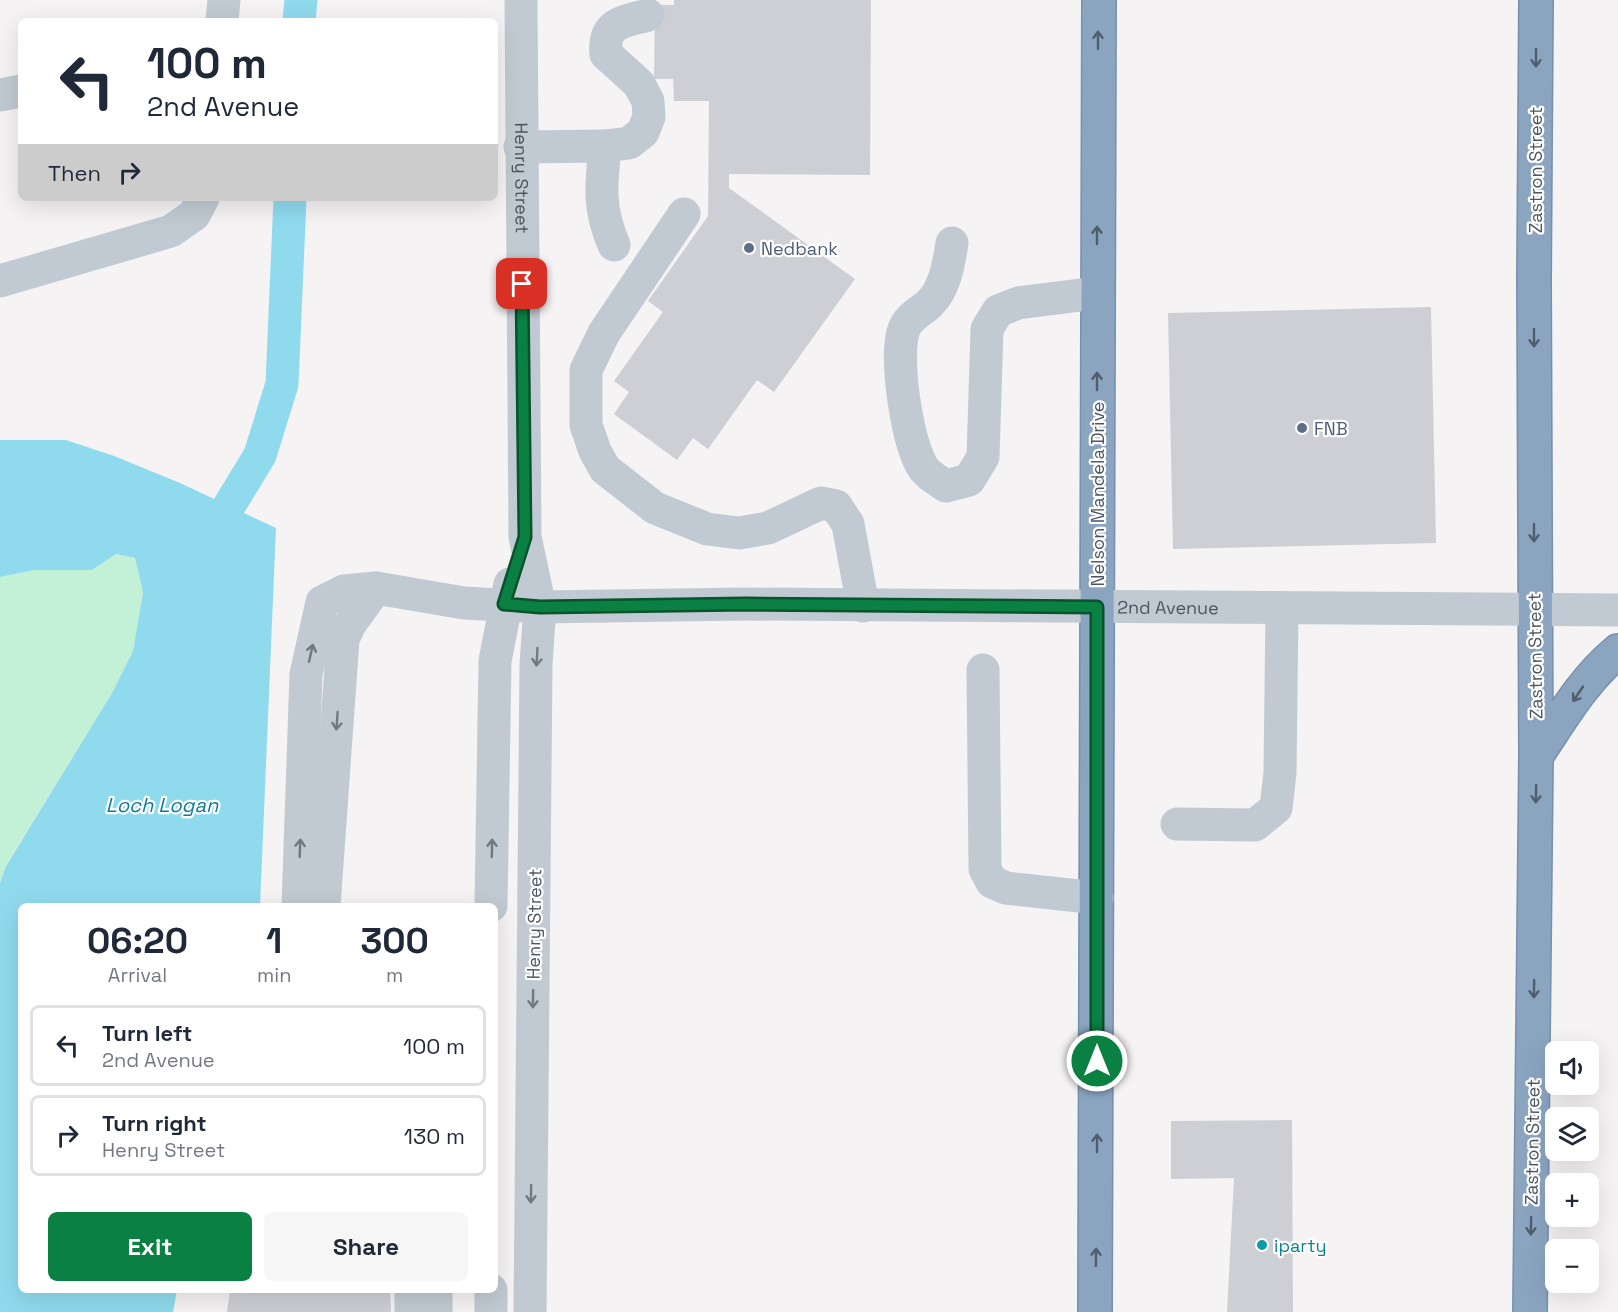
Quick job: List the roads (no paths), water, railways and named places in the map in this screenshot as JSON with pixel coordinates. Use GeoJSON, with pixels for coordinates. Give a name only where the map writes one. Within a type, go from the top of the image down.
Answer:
{"type":"FeatureCollection","features":[{"type":"Feature","properties":{"kind":"highway","name":"Nelson Mandela Drive"},"geometry":{"type":"LineString","coordinates":[[1095,1312],[1098,0]]}},
{"type":"Feature","properties":{"kind":"highway","name":"Zastron Street"},"geometry":{"type":"LineString","coordinates":[[1530,1312],[1536,756],[1534,609],[1536,0]]}},
{"type":"Feature","properties":{"kind":"highway"},"geometry":{"type":"LineString","coordinates":[[1536,756],[1585,684],[1600,666],[1618,651]]}},
{"type":"Feature","properties":{"kind":"street"},"geometry":{"type":"LineString","coordinates":[[222,18],[224,0]]}},
{"type":"Feature","properties":{"kind":"street","name":"Henry Street"},"geometry":{"type":"LineString","coordinates":[[521,0],[520,147],[525,537],[540,607],[536,664],[530,1312]]}},
{"type":"Feature","properties":{"kind":"street"},"geometry":{"type":"LineString","coordinates":[[520,147],[605,147],[629,143],[643,132],[649,117],[648,102],[639,84],[606,54],[604,40],[610,28],[624,21],[648,15]]}},
{"type":"Feature","properties":{"kind":"street"},"geometry":{"type":"LineString","coordinates":[[0,95],[18,92]]}},
{"type":"Feature","properties":{"kind":"street"},"geometry":{"type":"LineString","coordinates":[[605,147],[602,182],[603,220],[614,245]]}},
{"type":"Feature","properties":{"kind":"street"},"geometry":{"type":"LineString","coordinates":[[0,281],[171,231],[194,215],[201,201]]}},
{"type":"Feature","properties":{"kind":"street"},"geometry":{"type":"LineString","coordinates":[[684,214],[604,333],[586,370],[586,425],[595,451],[605,469],[655,508],[707,530],[739,533],[768,528],[821,503],[836,506],[848,524],[863,606]]}},
{"type":"Feature","properties":{"kind":"street"},"geometry":{"type":"LineString","coordinates":[[952,243],[947,271],[932,302],[911,317],[904,328],[902,348],[905,409],[912,443],[925,471],[946,486],[969,480],[983,457],[987,329],[998,311],[1018,303],[1097,294]]}},
{"type":"Feature","properties":{"kind":"street","name":"Henry Street"},"geometry":{"type":"LineString","coordinates":[[490,903],[495,661],[504,604],[525,537]]}},
{"type":"Feature","properties":{"kind":"street"},"geometry":{"type":"LineString","coordinates":[[324,903],[343,639],[350,624],[376,588]]}},
{"type":"Feature","properties":{"kind":"street","name":"2nd Avenue"},"geometry":{"type":"LineString","coordinates":[[298,903],[306,674],[322,602],[344,591],[376,588],[464,603],[540,607],[598,604],[1618,610]]}},
{"type":"Feature","properties":{"kind":"street"},"geometry":{"type":"LineString","coordinates":[[1177,824],[1255,825],[1276,808],[1280,773],[1282,608]]}},
{"type":"Feature","properties":{"kind":"street"},"geometry":{"type":"LineString","coordinates":[[982,670],[985,869],[992,882],[1006,888],[1096,898]]}},
{"type":"Feature","properties":{"kind":"street"},"geometry":{"type":"LineString","coordinates":[[411,1293],[411,1312]]}},
{"type":"Feature","properties":{"kind":"street"},"geometry":{"type":"LineString","coordinates":[[436,1293],[436,1312]]}},
{"type":"Feature","properties":{"kind":"street"},"geometry":{"type":"LineString","coordinates":[[491,1293],[491,1312]]}},
{"type":"Feature","properties":{"kind":"water","name":"Loch Logan"},"geometry":{"type":"Polygon","coordinates":[[[0,440],[66,440],[114,456],[180,483],[276,528],[260,903],[18,903],[18,1293],[176,1293],[173,1312],[0,1312],[0,883],[6,866],[112,693],[133,651],[143,592],[135,558],[116,554],[92,570],[34,570],[0,577],[0,440]]]}},
{"type":"Feature","properties":{"kind":"waterway"},"geometry":{"type":"LineString","coordinates":[[299,18],[301,0]]}},
{"type":"Feature","properties":{"kind":"waterway"},"geometry":{"type":"LineString","coordinates":[[229,506],[260,455],[282,384],[290,201]]}},
{"type":"Feature","properties":{"kind":"place","name":"Nedbank"},"geometry":{"type":"Point","coordinates":[749,248]}},
{"type":"Feature","properties":{"kind":"place","name":"FNB"},"geometry":{"type":"Point","coordinates":[1302,428]}},
{"type":"Feature","properties":{"kind":"place","name":"iparty"},"geometry":{"type":"Point","coordinates":[1262,1245]}}]}
